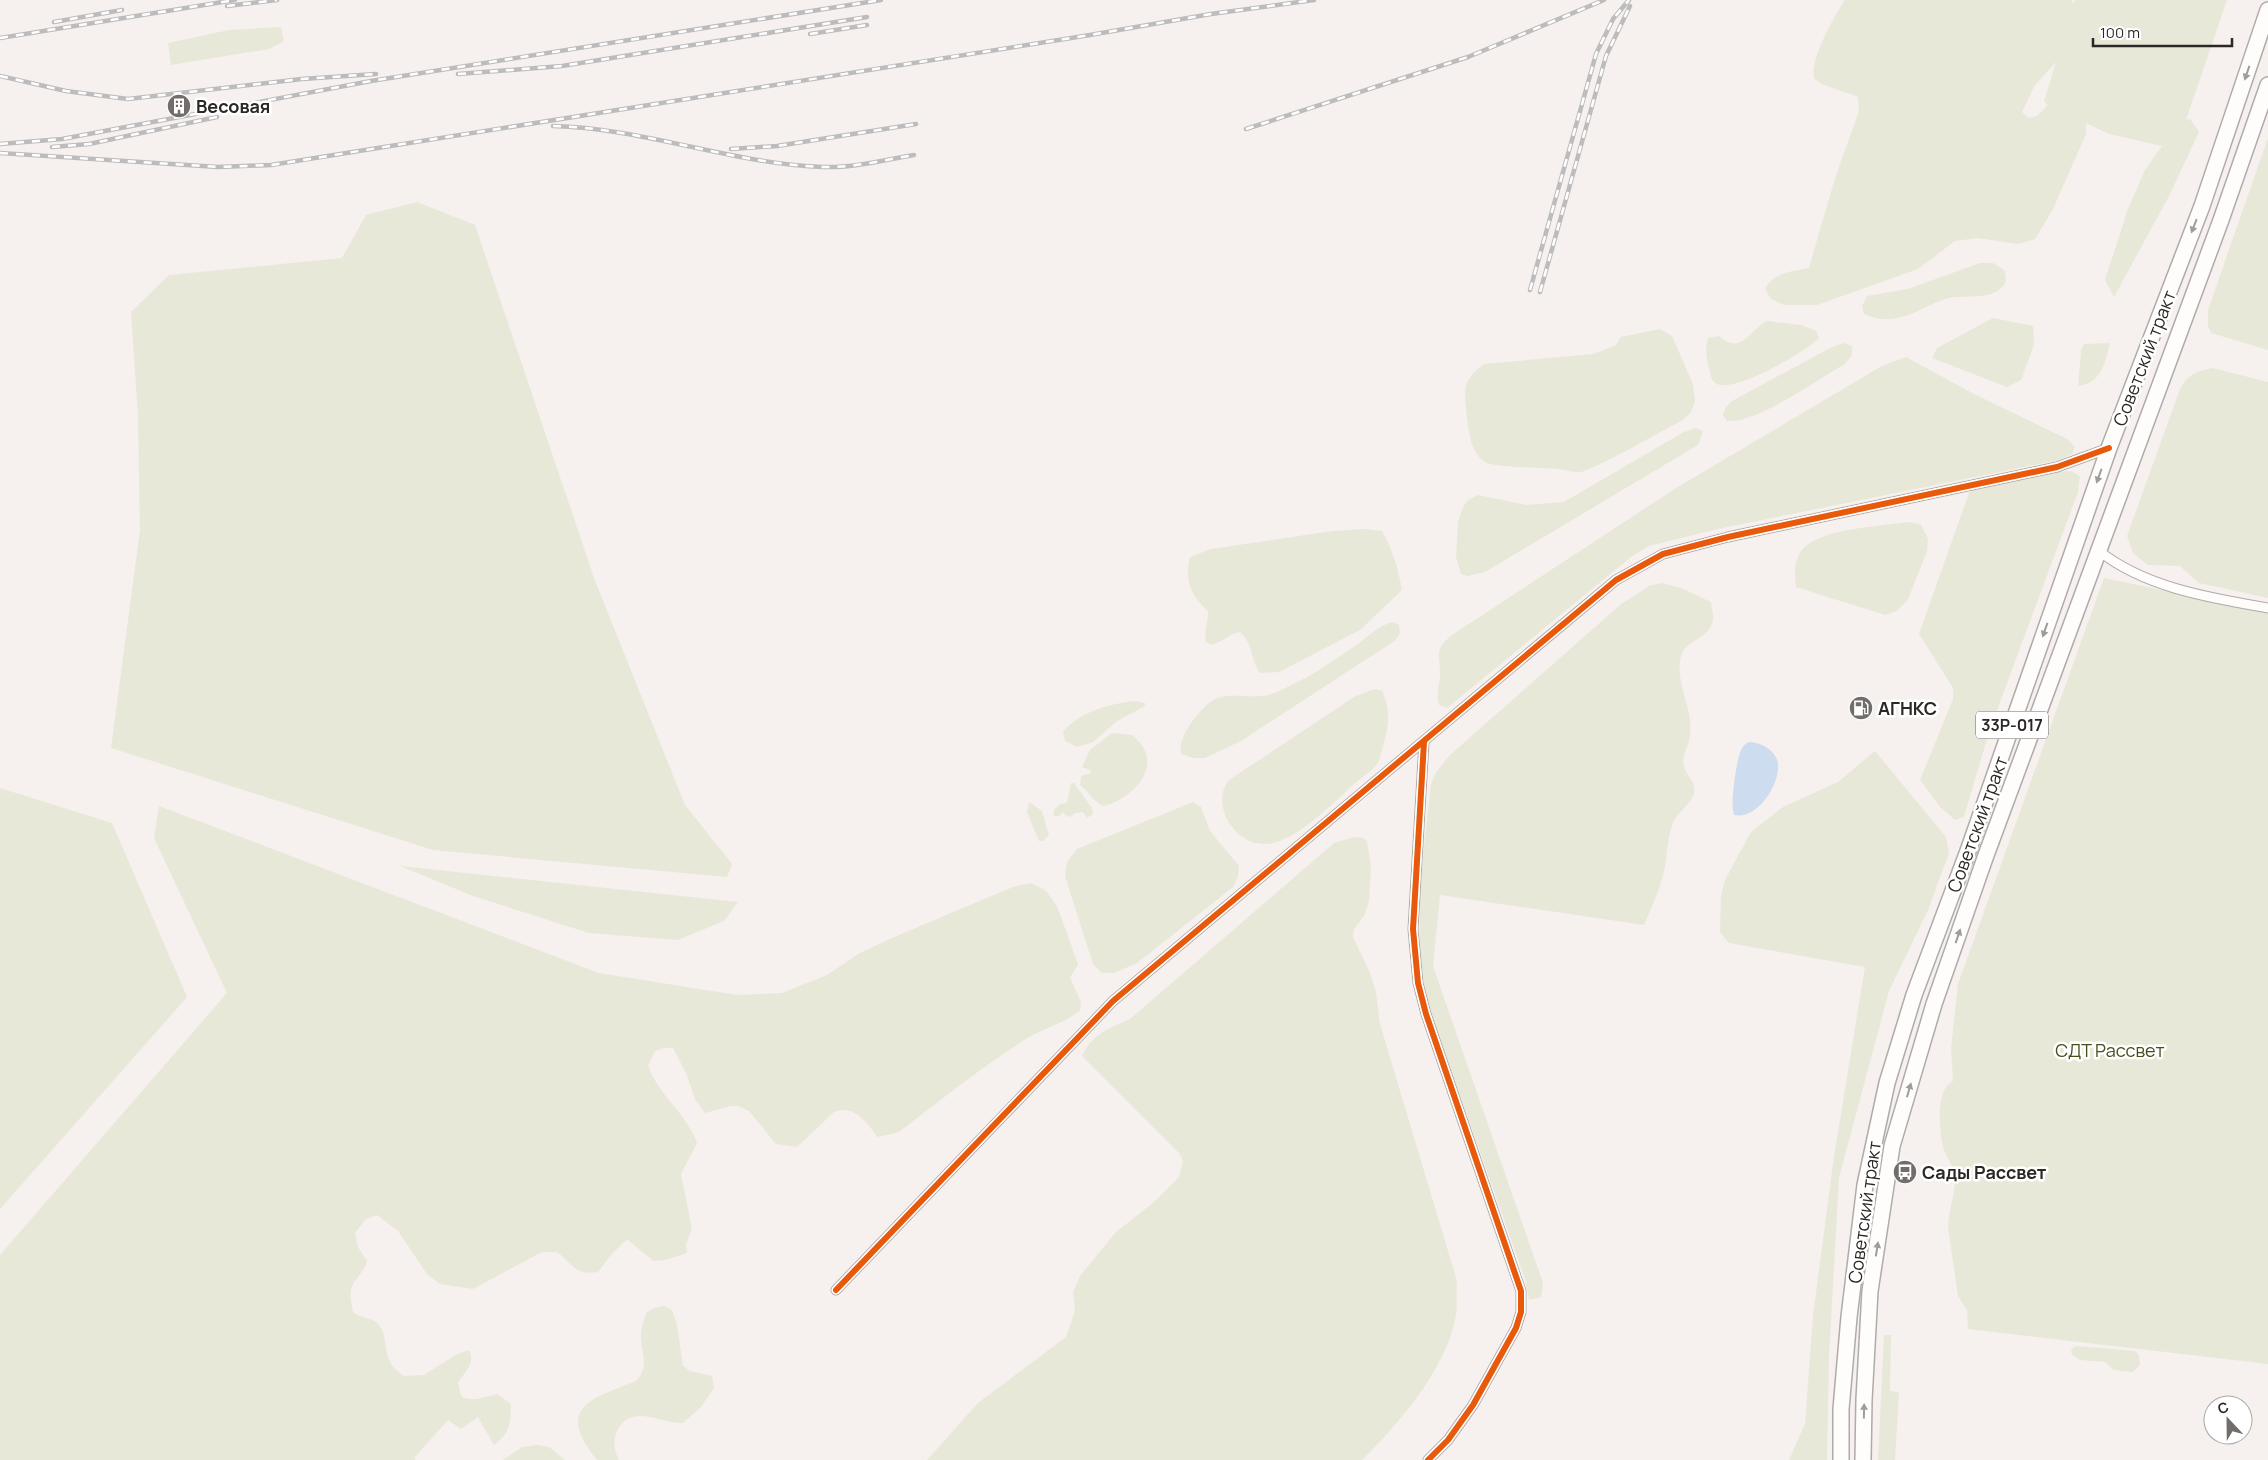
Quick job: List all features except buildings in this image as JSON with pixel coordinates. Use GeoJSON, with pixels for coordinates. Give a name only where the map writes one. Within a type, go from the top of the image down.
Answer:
{"type":"FeatureCollection","features":[{"type":"Feature","properties":{"kind":"highway","name":"Советский тракт"},"geometry":{"type":"LineString","coordinates":[[1841,1460],[1841,1409],[1851,1297],[1865,1185],[1887,1083],[1914,995],[1968,851],[2109,448],[2202,206],[2268,10]]}},
{"type":"Feature","properties":{"kind":"highway","name":"Советский тракт"},"geometry":{"type":"LineString","coordinates":[[1863,1460],[1870,1291],[1892,1146],[1934,1004],[1978,877],[2218,229],[2268,84]]}},
{"type":"Feature","properties":{"kind":"street"},"geometry":{"type":"LineString","coordinates":[[836,1290],[1113,1001],[1616,580],[1663,554],[1737,535],[2057,468],[2109,448]]}},
{"type":"Feature","properties":{"kind":"street"},"geometry":{"type":"LineString","coordinates":[[2099,551],[2112,562],[2146,577],[2199,596],[2268,608]]}},
{"type":"Feature","properties":{"kind":"street"},"geometry":{"type":"LineString","coordinates":[[1424,742],[1412,929],[1418,983],[1426,1014],[1521,1291],[1521,1312],[1516,1328],[1473,1405],[1448,1440],[1428,1460]]}},
{"type":"Feature","properties":{"kind":"green space"},"geometry":{"type":"Polygon","coordinates":[[[1845,0],[2071,0],[2074,4],[2075,0],[2227,0],[2186,120],[2190,119],[2199,132],[2169,196],[2114,297],[2105,280],[2128,209],[2145,170],[2162,146],[2109,134],[2086,123],[2086,134],[2053,209],[2035,239],[2018,244],[1978,238],[1955,241],[1918,269],[1817,305],[1784,305],[1771,299],[1765,289],[1773,279],[1796,270],[1809,268],[1835,178],[1859,111],[1858,97],[1818,82],[1813,73],[1823,40],[1845,0]],[[2056,62],[2035,85],[2022,112],[2029,118],[2037,116],[2048,105],[2044,102],[2056,62]]]}},
{"type":"Feature","properties":{"kind":"green space"},"geometry":{"type":"Polygon","coordinates":[[[281,27],[284,41],[269,49],[171,65],[168,43],[229,30],[281,27]]]}},
{"type":"Feature","properties":{"kind":"green space"},"geometry":{"type":"Polygon","coordinates":[[[2268,138],[2268,350],[2211,333],[2208,326],[2208,310],[2268,138]]]}},
{"type":"Feature","properties":{"kind":"green space"},"geometry":{"type":"Polygon","coordinates":[[[417,202],[475,225],[594,578],[685,805],[732,864],[727,877],[433,850],[111,748],[140,530],[138,416],[131,312],[169,275],[342,258],[366,215],[417,202]]]}},
{"type":"Feature","properties":{"kind":"green space"},"geometry":{"type":"Polygon","coordinates":[[[1980,263],[1993,263],[2004,270],[2006,281],[1994,293],[1982,296],[1949,298],[1898,318],[1883,319],[1864,314],[1862,306],[1867,296],[1908,289],[1980,263]]]}},
{"type":"Feature","properties":{"kind":"green space"},"geometry":{"type":"Polygon","coordinates":[[[1993,318],[2033,326],[2034,345],[2021,380],[2007,387],[1932,358],[1937,348],[1993,318]]]}},
{"type":"Feature","properties":{"kind":"green space"},"geometry":{"type":"Polygon","coordinates":[[[1767,321],[1801,325],[1816,331],[1819,338],[1786,361],[1754,377],[1739,383],[1726,385],[1715,383],[1710,375],[1707,356],[1706,346],[1708,338],[1719,336],[1734,343],[1740,342],[1767,321]]]}},
{"type":"Feature","properties":{"kind":"green space"},"geometry":{"type":"Polygon","coordinates":[[[1660,329],[1672,336],[1693,384],[1695,401],[1691,412],[1683,420],[1609,460],[1581,472],[1491,464],[1485,462],[1476,453],[1470,435],[1465,393],[1471,376],[1484,364],[1593,354],[1616,345],[1621,337],[1660,329]]]}},
{"type":"Feature","properties":{"kind":"green space"},"geometry":{"type":"Polygon","coordinates":[[[1844,343],[1852,346],[1852,355],[1845,364],[1787,399],[1739,420],[1727,421],[1723,415],[1726,407],[1732,401],[1832,347],[1844,343]]]}},
{"type":"Feature","properties":{"kind":"green space"},"geometry":{"type":"Polygon","coordinates":[[[2110,343],[2101,371],[2092,381],[2078,386],[2081,351],[2084,344],[2110,343]]]}},
{"type":"Feature","properties":{"kind":"green space"},"geometry":{"type":"Polygon","coordinates":[[[1906,357],[1976,395],[2069,440],[2075,447],[2072,454],[2059,460],[1718,529],[1649,546],[1631,557],[1447,708],[1439,705],[1439,654],[1442,645],[1452,635],[1676,488],[1882,366],[1906,357]]]}},
{"type":"Feature","properties":{"kind":"green space"},"geometry":{"type":"Polygon","coordinates":[[[2213,368],[2268,382],[2268,598],[2199,583],[2180,566],[2148,565],[2133,553],[2127,536],[2180,389],[2186,380],[2194,374],[2213,368]]]}},
{"type":"Feature","properties":{"kind":"green space"},"geometry":{"type":"Polygon","coordinates":[[[1695,428],[1703,431],[1698,445],[1485,572],[1468,576],[1461,574],[1456,557],[1458,522],[1467,501],[1478,495],[1526,505],[1564,502],[1682,433],[1695,428]]]}},
{"type":"Feature","properties":{"kind":"green space"},"geometry":{"type":"Polygon","coordinates":[[[2071,471],[2080,476],[2078,492],[1990,729],[1964,817],[1955,820],[1940,807],[1920,780],[1953,699],[1953,688],[1919,634],[1969,493],[1974,489],[2053,472],[2071,471]]]}},
{"type":"Feature","properties":{"kind":"green space"},"geometry":{"type":"Polygon","coordinates":[[[1910,522],[1921,525],[1928,539],[1927,551],[1908,599],[1897,611],[1885,615],[1796,587],[1796,561],[1800,553],[1808,545],[1819,538],[1834,533],[1867,527],[1910,522]]]}},
{"type":"Feature","properties":{"kind":"green space"},"geometry":{"type":"Polygon","coordinates":[[[1365,529],[1382,531],[1395,559],[1402,590],[1360,630],[1279,672],[1260,673],[1248,642],[1240,632],[1212,645],[1206,642],[1205,634],[1208,611],[1197,599],[1190,587],[1188,565],[1190,557],[1211,549],[1333,531],[1365,529]]]}},
{"type":"Feature","properties":{"kind":"green space","name":"СДТ Рассвет"},"geometry":{"type":"Polygon","coordinates":[[[2104,578],[2268,612],[2268,1364],[1968,1329],[1967,1310],[1958,1296],[1948,1228],[1955,1175],[1942,1143],[1940,1113],[1943,1093],[1953,1081],[1951,1049],[1958,984],[2104,578]]]}},
{"type":"Feature","properties":{"kind":"green space"},"geometry":{"type":"Polygon","coordinates":[[[1662,583],[1681,588],[1711,602],[1713,618],[1711,626],[1703,636],[1687,646],[1681,656],[1680,676],[1690,725],[1689,739],[1683,762],[1685,770],[1694,785],[1694,793],[1690,802],[1673,823],[1669,836],[1665,868],[1655,900],[1644,925],[1440,895],[1433,966],[1543,1283],[1541,1297],[1529,1300],[1525,1279],[1429,1008],[1421,952],[1420,896],[1431,784],[1437,771],[1450,755],[1621,604],[1649,586],[1662,583]]]}},
{"type":"Feature","properties":{"kind":"green space"},"geometry":{"type":"Polygon","coordinates":[[[1393,622],[1399,625],[1400,633],[1396,640],[1241,741],[1205,758],[1193,758],[1181,754],[1182,741],[1189,726],[1204,707],[1215,699],[1228,696],[1265,696],[1277,692],[1317,671],[1377,629],[1393,622]]]}},
{"type":"Feature","properties":{"kind":"green space"},"geometry":{"type":"Polygon","coordinates":[[[1374,689],[1382,691],[1387,706],[1388,721],[1378,763],[1372,770],[1312,822],[1286,838],[1274,843],[1263,844],[1252,842],[1242,837],[1234,829],[1223,810],[1224,789],[1229,780],[1354,697],[1374,689]]]}},
{"type":"Feature","properties":{"kind":"green space"},"geometry":{"type":"Polygon","coordinates":[[[1136,701],[1145,703],[1145,706],[1117,721],[1093,742],[1077,747],[1065,741],[1063,732],[1078,719],[1106,706],[1136,701]]]}},
{"type":"Feature","properties":{"kind":"green space"},"geometry":{"type":"Polygon","coordinates":[[[1112,733],[1133,735],[1145,751],[1147,760],[1146,770],[1142,778],[1129,793],[1112,804],[1103,806],[1096,802],[1080,785],[1081,776],[1091,773],[1090,770],[1082,767],[1090,750],[1112,733]]]}},
{"type":"Feature","properties":{"kind":"green space"},"geometry":{"type":"Polygon","coordinates":[[[1875,751],[1946,837],[1949,853],[1928,910],[1889,991],[1839,1178],[1829,1356],[1827,1460],[1789,1460],[1805,1424],[1813,1316],[1834,1156],[1865,967],[1729,943],[1720,932],[1721,895],[1725,880],[1751,832],[1783,807],[1838,782],[1875,751]]]}},
{"type":"Feature","properties":{"kind":"green space"},"geometry":{"type":"Polygon","coordinates":[[[1071,783],[1074,783],[1092,808],[1093,814],[1087,818],[1083,812],[1075,813],[1070,817],[1063,812],[1059,816],[1054,816],[1054,810],[1060,804],[1067,803],[1071,783]]]}},
{"type":"Feature","properties":{"kind":"green space"},"geometry":{"type":"Polygon","coordinates":[[[0,788],[112,823],[187,997],[0,1209],[0,788]]]}},
{"type":"Feature","properties":{"kind":"green space"},"geometry":{"type":"Polygon","coordinates":[[[1029,802],[1042,811],[1049,835],[1043,841],[1039,841],[1027,812],[1029,802]]]}},
{"type":"Feature","properties":{"kind":"green space"},"geometry":{"type":"Polygon","coordinates":[[[1193,802],[1201,807],[1210,831],[1239,866],[1238,876],[1233,887],[1137,963],[1114,973],[1102,973],[1093,964],[1065,876],[1067,862],[1077,849],[1193,802]]]}},
{"type":"Feature","properties":{"kind":"green space"},"geometry":{"type":"Polygon","coordinates":[[[159,806],[599,973],[737,995],[782,993],[827,975],[860,953],[894,937],[1013,887],[1031,883],[1046,891],[1057,906],[1078,964],[1070,978],[1081,1002],[1080,1010],[1069,1018],[1032,1035],[961,1084],[899,1132],[878,1137],[859,1116],[841,1110],[834,1112],[797,1147],[776,1144],[749,1111],[738,1106],[705,1113],[695,1099],[686,1073],[673,1048],[655,1051],[648,1066],[653,1077],[687,1123],[697,1143],[681,1174],[692,1229],[686,1245],[687,1253],[665,1260],[653,1261],[627,1239],[610,1256],[598,1272],[579,1271],[557,1252],[542,1252],[473,1289],[440,1284],[427,1274],[398,1231],[377,1215],[366,1219],[355,1233],[358,1247],[367,1261],[352,1288],[353,1312],[378,1324],[384,1336],[391,1363],[404,1376],[424,1375],[457,1354],[469,1350],[471,1355],[470,1363],[458,1382],[461,1396],[474,1399],[497,1394],[511,1404],[507,1432],[494,1445],[478,1417],[461,1429],[448,1420],[414,1458],[416,1460],[0,1460],[0,1255],[227,993],[154,838],[159,806]]]}},
{"type":"Feature","properties":{"kind":"green space"},"geometry":{"type":"Polygon","coordinates":[[[1361,837],[1367,841],[1371,867],[1369,901],[1364,916],[1354,929],[1353,937],[1370,973],[1376,992],[1380,1024],[1457,1281],[1456,1315],[1449,1339],[1441,1358],[1418,1396],[1391,1430],[1362,1460],[927,1460],[978,1403],[1066,1337],[1075,1311],[1073,1292],[1080,1276],[1116,1232],[1154,1202],[1179,1177],[1183,1162],[1180,1154],[1082,1056],[1090,1043],[1102,1033],[1130,1019],[1334,843],[1361,837]]]}},
{"type":"Feature","properties":{"kind":"green space"},"geometry":{"type":"Polygon","coordinates":[[[400,866],[738,902],[724,921],[678,940],[589,933],[473,896],[400,866]]]}},
{"type":"Feature","properties":{"kind":"green space"},"geometry":{"type":"Polygon","coordinates":[[[665,1306],[672,1310],[677,1325],[683,1366],[690,1371],[712,1376],[714,1388],[701,1407],[683,1423],[639,1416],[631,1417],[624,1421],[616,1433],[614,1441],[619,1460],[597,1460],[585,1442],[579,1428],[579,1416],[584,1407],[592,1400],[636,1381],[641,1375],[644,1357],[641,1331],[647,1312],[654,1308],[665,1306]]]}},
{"type":"Feature","properties":{"kind":"green space"},"geometry":{"type":"Polygon","coordinates":[[[1884,1335],[1891,1335],[1890,1391],[1899,1392],[1895,1460],[1878,1460],[1884,1335]]]}},
{"type":"Feature","properties":{"kind":"green space"},"geometry":{"type":"Polygon","coordinates":[[[2075,1346],[2135,1351],[2139,1355],[2140,1365],[2133,1372],[2113,1370],[2105,1362],[2080,1360],[2072,1355],[2071,1351],[2075,1346]]]}},
{"type":"Feature","properties":{"kind":"green space"},"geometry":{"type":"Polygon","coordinates":[[[537,1445],[549,1447],[565,1460],[503,1460],[522,1447],[537,1445]]]}},
{"type":"Feature","properties":{"kind":"water"},"geometry":{"type":"Polygon","coordinates":[[[1754,742],[1772,751],[1777,759],[1778,772],[1771,791],[1759,807],[1743,815],[1734,815],[1733,793],[1737,764],[1744,745],[1754,742]]]}},
{"type":"Feature","properties":{"kind":"railway"},"geometry":{"type":"LineString","coordinates":[[0,38],[235,0]]}},
{"type":"Feature","properties":{"kind":"railway"},"geometry":{"type":"LineString","coordinates":[[227,6],[277,0]]}},
{"type":"Feature","properties":{"kind":"railway"},"geometry":{"type":"LineString","coordinates":[[0,144],[62,139],[371,81],[881,0]]}},
{"type":"Feature","properties":{"kind":"railway"},"geometry":{"type":"LineString","coordinates":[[0,153],[218,167],[271,165],[1090,35],[1211,14],[1314,0]]}},
{"type":"Feature","properties":{"kind":"railway"},"geometry":{"type":"LineString","coordinates":[[1246,129],[1468,57],[1604,0]]}},
{"type":"Feature","properties":{"kind":"railway"},"geometry":{"type":"LineString","coordinates":[[1530,290],[1596,54],[1613,19],[1629,0]]}},
{"type":"Feature","properties":{"kind":"railway"},"geometry":{"type":"LineString","coordinates":[[1540,292],[1606,56],[1630,6]]}},
{"type":"Feature","properties":{"kind":"railway"},"geometry":{"type":"LineString","coordinates":[[54,22],[122,10]]}},
{"type":"Feature","properties":{"kind":"railway"},"geometry":{"type":"LineString","coordinates":[[458,74],[562,66],[867,17]]}},
{"type":"Feature","properties":{"kind":"railway"},"geometry":{"type":"LineString","coordinates":[[810,34],[867,25]]}},
{"type":"Feature","properties":{"kind":"railway"},"geometry":{"type":"LineString","coordinates":[[0,76],[66,91],[128,99],[302,79],[376,74]]}},
{"type":"Feature","properties":{"kind":"railway"},"geometry":{"type":"LineString","coordinates":[[52,147],[89,144],[217,117]]}},
{"type":"Feature","properties":{"kind":"railway"},"geometry":{"type":"LineString","coordinates":[[731,149],[777,146],[916,124]]}},
{"type":"Feature","properties":{"kind":"railway"},"geometry":{"type":"LineString","coordinates":[[553,126],[621,133],[755,160],[823,167],[869,163],[914,155]]}},
{"type":"Feature","properties":{"kind":"cycle path"},"geometry":{"type":"LineString","coordinates":[[836,1290],[1113,1001],[1616,580],[1663,554],[1728,537],[2057,467],[2109,448]]}},
{"type":"Feature","properties":{"kind":"cycle path"},"geometry":{"type":"LineString","coordinates":[[1424,742],[1413,929],[1418,983],[1426,1014],[1521,1291],[1521,1312],[1516,1328],[1473,1405],[1448,1440],[1428,1460]]}},
{"type":"Feature","properties":{"kind":"place","name":"Весовая"},"geometry":{"type":"Point","coordinates":[179,106]}},
{"type":"Feature","properties":{"kind":"place","name":"АГНКС"},"geometry":{"type":"Point","coordinates":[1861,708]}},
{"type":"Feature","properties":{"kind":"place","name":"Сады Рассвет"},"geometry":{"type":"Point","coordinates":[1905,1172]}}]}
